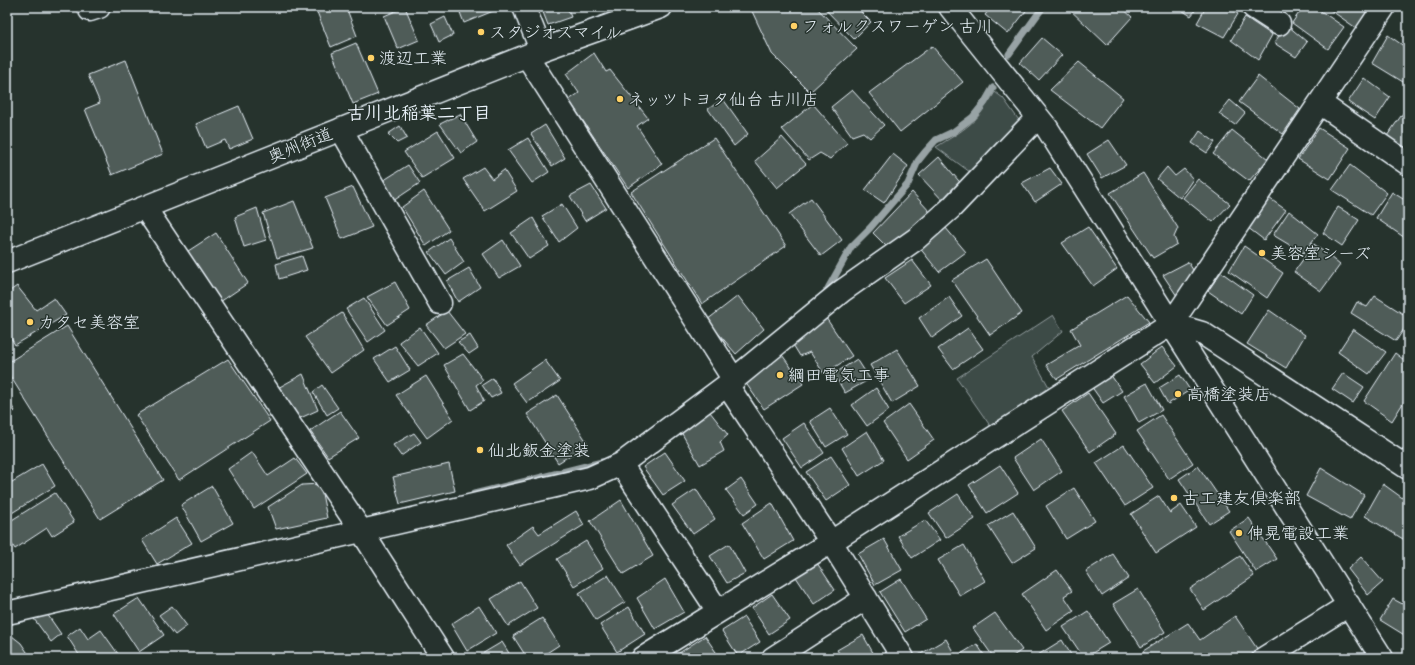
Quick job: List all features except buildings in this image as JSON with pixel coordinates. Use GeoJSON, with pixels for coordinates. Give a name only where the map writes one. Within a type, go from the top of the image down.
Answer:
{"type":"FeatureCollection","features":[{"type":"Feature","properties":{"kind":"street"},"geometry":{"type":"LineString","coordinates":[[89,7],[90,10],[99,7]]}},
{"type":"Feature","properties":{"kind":"street"},"geometry":{"type":"LineString","coordinates":[[524,7],[534,53],[731,382],[903,658]]}},
{"type":"Feature","properties":{"kind":"street","name":"奥州街道"},"geometry":{"type":"LineString","coordinates":[[7,262],[534,53],[661,7]]}},
{"type":"Feature","properties":{"kind":"street"},"geometry":{"type":"LineString","coordinates":[[950,7],[1047,128],[1382,658]]}},
{"type":"Feature","properties":{"kind":"street"},"geometry":{"type":"LineString","coordinates":[[1253,7],[1279,24]]}},
{"type":"Feature","properties":{"kind":"street"},"geometry":{"type":"LineString","coordinates":[[643,658],[831,542],[1171,324],[1384,7]]}},
{"type":"Feature","properties":{"kind":"street"},"geometry":{"type":"LineString","coordinates":[[1320,103],[1408,164]]}},
{"type":"Feature","properties":{"kind":"street"},"geometry":{"type":"LineString","coordinates":[[7,613],[590,478],[621,464],[731,382],[842,290],[916,239],[971,188],[1038,117]]}},
{"type":"Feature","properties":{"kind":"street"},"geometry":{"type":"LineString","coordinates":[[341,129],[440,303]]}},
{"type":"Feature","properties":{"kind":"street"},"geometry":{"type":"LineString","coordinates":[[145,208],[362,532],[443,658]]}},
{"type":"Feature","properties":{"kind":"street"},"geometry":{"type":"LineString","coordinates":[[1171,324],[1202,333],[1408,468]]}},
{"type":"Feature","properties":{"kind":"street"},"geometry":{"type":"LineString","coordinates":[[621,464],[718,612]]}},
{"type":"Feature","properties":{"kind":"street"},"geometry":{"type":"LineString","coordinates":[[773,658],[866,598]]}},
{"type":"Feature","properties":{"kind":"street"},"geometry":{"type":"LineString","coordinates":[[1264,658],[1348,605]]}},
{"type":"Feature","properties":{"kind":"shaded area"},"geometry":{"type":"Polygon","coordinates":[[[995,92],[1003,98],[1021,123],[974,175],[936,147],[960,132],[971,123],[981,113],[995,92]]]}},
{"type":"Feature","properties":{"kind":"shaded area"},"geometry":{"type":"Polygon","coordinates":[[[1053,315],[1063,331],[1032,357],[1049,387],[991,427],[957,378],[1053,315]]]}},
{"type":"Feature","properties":{"kind":"waterway"},"geometry":{"type":"LineString","coordinates":[[1009,54],[1043,7]]}},
{"type":"Feature","properties":{"kind":"waterway"},"geometry":{"type":"LineString","coordinates":[[825,294],[851,247],[870,228],[908,184],[918,161],[926,151],[936,140],[953,132],[973,117],[985,102],[993,88]]}},
{"type":"Feature","properties":{"kind":"waterway"},"geometry":{"type":"LineString","coordinates":[[474,494],[602,462]]}},
{"type":"Feature","properties":{"kind":"place","name":"フォルクスワーゲン 古川"},"geometry":{"type":"Point","coordinates":[794,26]}},
{"type":"Feature","properties":{"kind":"place","name":"スタジオスマイル"},"geometry":{"type":"Point","coordinates":[481,32]}},
{"type":"Feature","properties":{"kind":"place","name":"渡辺工業"},"geometry":{"type":"Point","coordinates":[371,58]}},
{"type":"Feature","properties":{"kind":"place","name":"ネッツトヨタ仙台 古川店"},"geometry":{"type":"Point","coordinates":[620,99]}},
{"type":"Feature","properties":{"kind":"place","name":"美容室シーズ"},"geometry":{"type":"Point","coordinates":[1262,253]}},
{"type":"Feature","properties":{"kind":"place","name":"カタセ美容室"},"geometry":{"type":"Point","coordinates":[30,322]}},
{"type":"Feature","properties":{"kind":"place","name":"綱田電気工事"},"geometry":{"type":"Point","coordinates":[780,375]}},
{"type":"Feature","properties":{"kind":"place","name":"高橋塗装店"},"geometry":{"type":"Point","coordinates":[1178,394]}},
{"type":"Feature","properties":{"kind":"place","name":"仙北鈑金塗装"},"geometry":{"type":"Point","coordinates":[480,450]}},
{"type":"Feature","properties":{"kind":"place","name":"古工建友倶楽部"},"geometry":{"type":"Point","coordinates":[1174,498]}},
{"type":"Feature","properties":{"kind":"place","name":"伸晃電設工業"},"geometry":{"type":"Point","coordinates":[1239,533]}},
{"type":"Feature","properties":{"kind":"district","name":"古川北稲葉二丁目"},"geometry":{"type":"Point","coordinates":[419,113]}}]}
